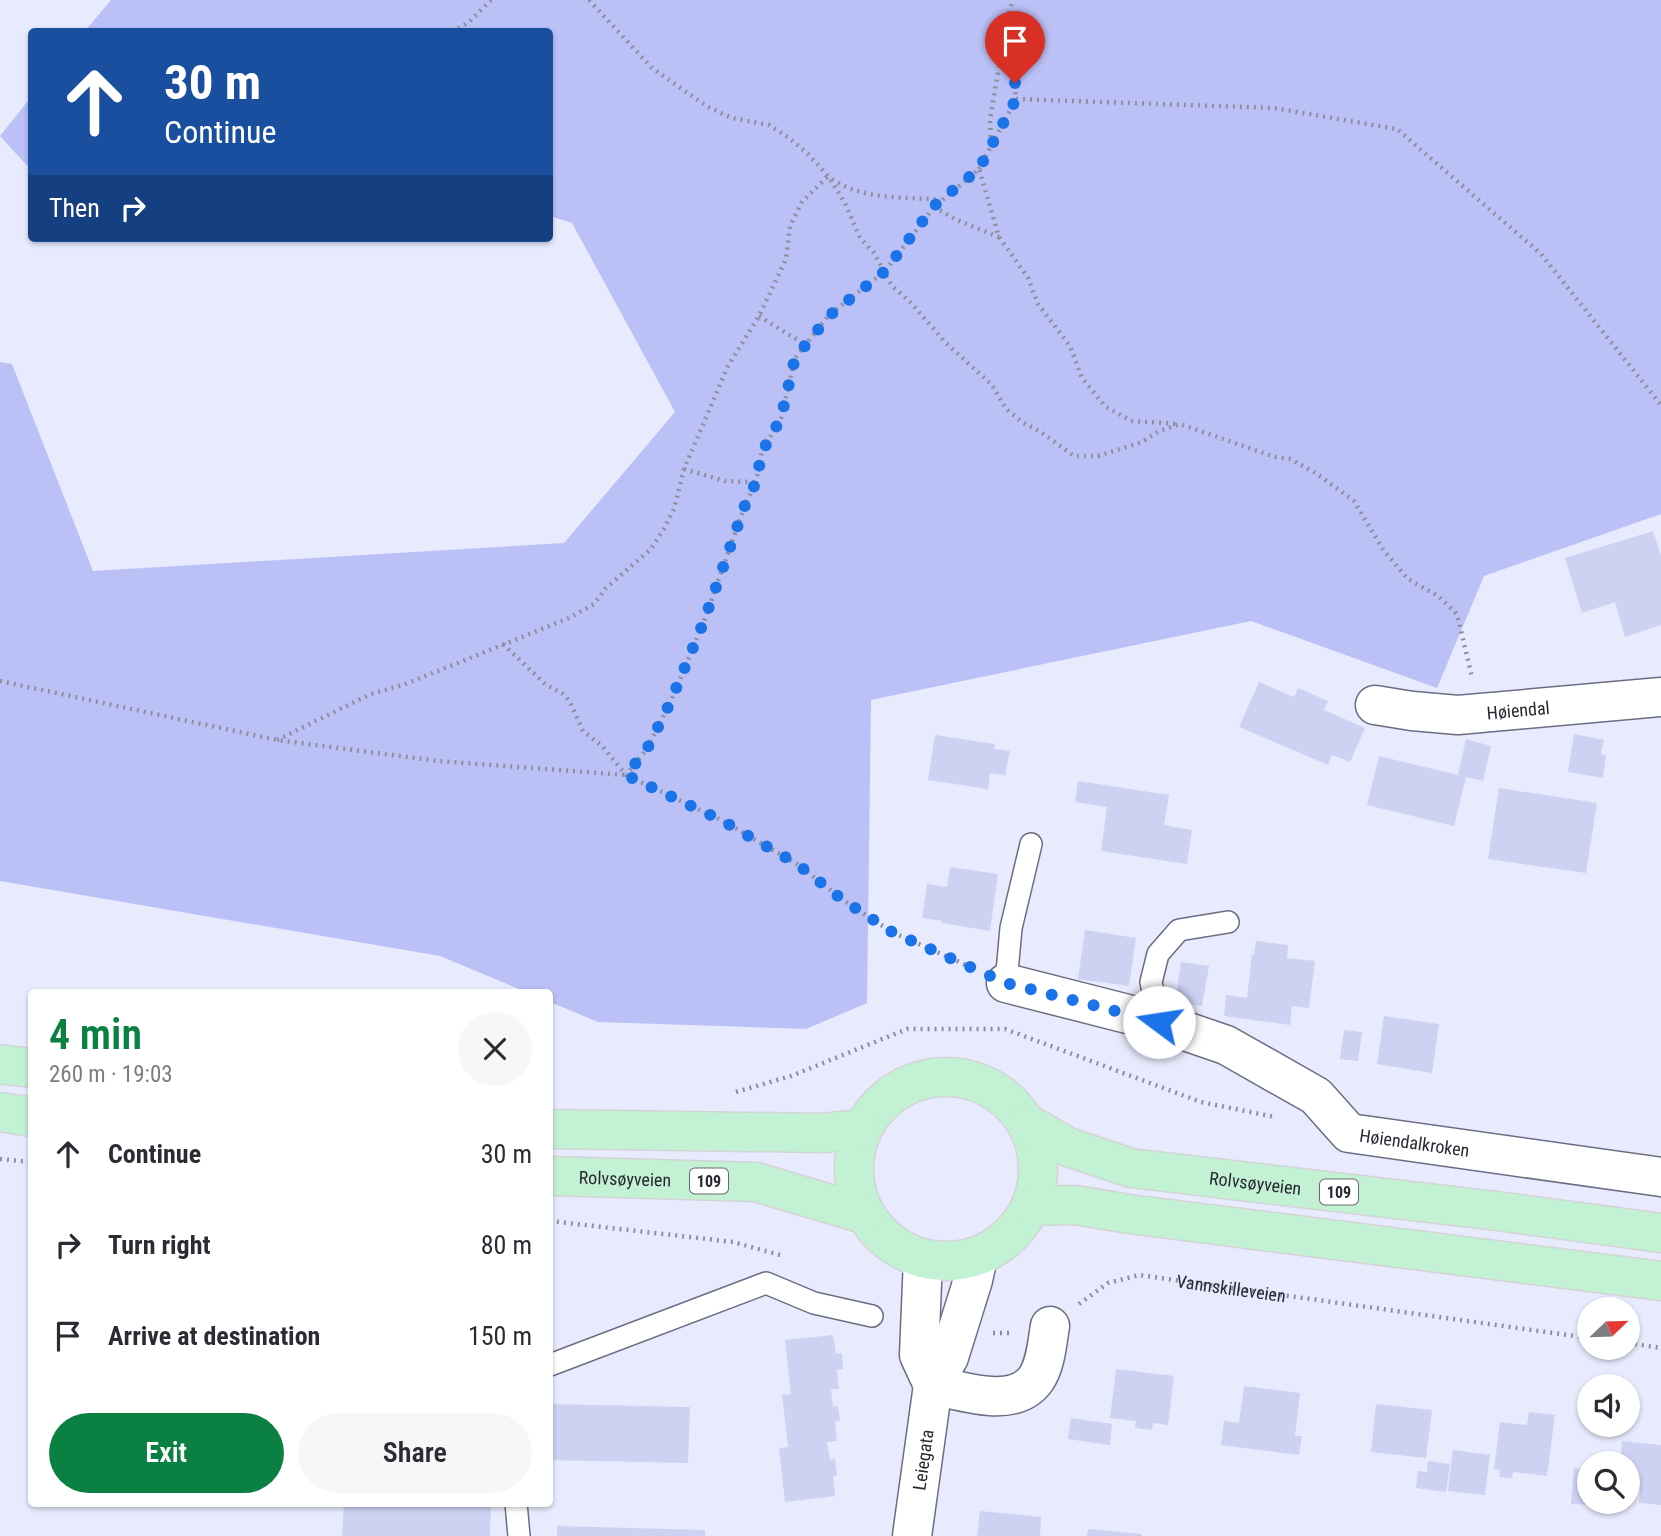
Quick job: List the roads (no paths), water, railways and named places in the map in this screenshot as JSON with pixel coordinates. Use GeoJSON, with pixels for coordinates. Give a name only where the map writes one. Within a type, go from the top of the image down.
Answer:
{"type":"FeatureCollection","features":[{"type":"Feature","properties":{"kind":"main road"},"geometry":{"type":"LineString","coordinates":[[0,1064],[28,1068]]}},
{"type":"Feature","properties":{"kind":"main road","name":"109"},"geometry":{"type":"LineString","coordinates":[[942,1075],[976,1080],[1005,1097],[1027,1123],[1037,1150],[1038,1178],[1031,1206],[1009,1237],[978,1256],[951,1262],[923,1259],[889,1242],[864,1214],[852,1171],[861,1129],[881,1101],[909,1083],[942,1075]]}},
{"type":"Feature","properties":{"kind":"main road"},"geometry":{"type":"LineString","coordinates":[[0,1112],[28,1116]]}},
{"type":"Feature","properties":{"kind":"main road","name":"Rolvsøyveien"},"geometry":{"type":"LineString","coordinates":[[1027,1123],[1068,1147],[1131,1168],[1661,1233]]}},
{"type":"Feature","properties":{"kind":"main road"},"geometry":{"type":"LineString","coordinates":[[553,1129],[823,1133],[861,1129]]}},
{"type":"Feature","properties":{"kind":"main road","name":"Rolvsøyveien"},"geometry":{"type":"LineString","coordinates":[[553,1176],[756,1182],[864,1214]]}},
{"type":"Feature","properties":{"kind":"main road"},"geometry":{"type":"LineString","coordinates":[[1031,1206],[1074,1205],[1661,1281]]}},
{"type":"Feature","properties":{"kind":"street","name":"Høiendal"},"geometry":{"type":"LineString","coordinates":[[1375,705],[1458,715],[1661,697]]}},
{"type":"Feature","properties":{"kind":"street","name":"Høiendalkroken"},"geometry":{"type":"LineString","coordinates":[[1006,983],[1159,1022],[1226,1045],[1316,1096],[1349,1133],[1661,1177]]}},
{"type":"Feature","properties":{"kind":"street","name":"Leiegata"},"geometry":{"type":"LineString","coordinates":[[912,1536],[933,1385],[949,1357],[978,1256]]}},
{"type":"Feature","properties":{"kind":"street"},"geometry":{"type":"LineString","coordinates":[[923,1259],[919,1355],[933,1385],[1004,1397],[1021,1391],[1035,1379],[1044,1358],[1050,1326]]}},
{"type":"Feature","properties":{"kind":"lane"},"geometry":{"type":"LineString","coordinates":[[1006,983],[1011,928],[1031,845]]}},
{"type":"Feature","properties":{"kind":"lane"},"geometry":{"type":"LineString","coordinates":[[1159,1022],[1151,982],[1158,954],[1179,930],[1228,922]]}},
{"type":"Feature","properties":{"kind":"lane"},"geometry":{"type":"LineString","coordinates":[[553,1364],[766,1283],[814,1303],[872,1316]]}},
{"type":"Feature","properties":{"kind":"lane"},"geometry":{"type":"LineString","coordinates":[[516,1507],[519,1536]]}}]}
